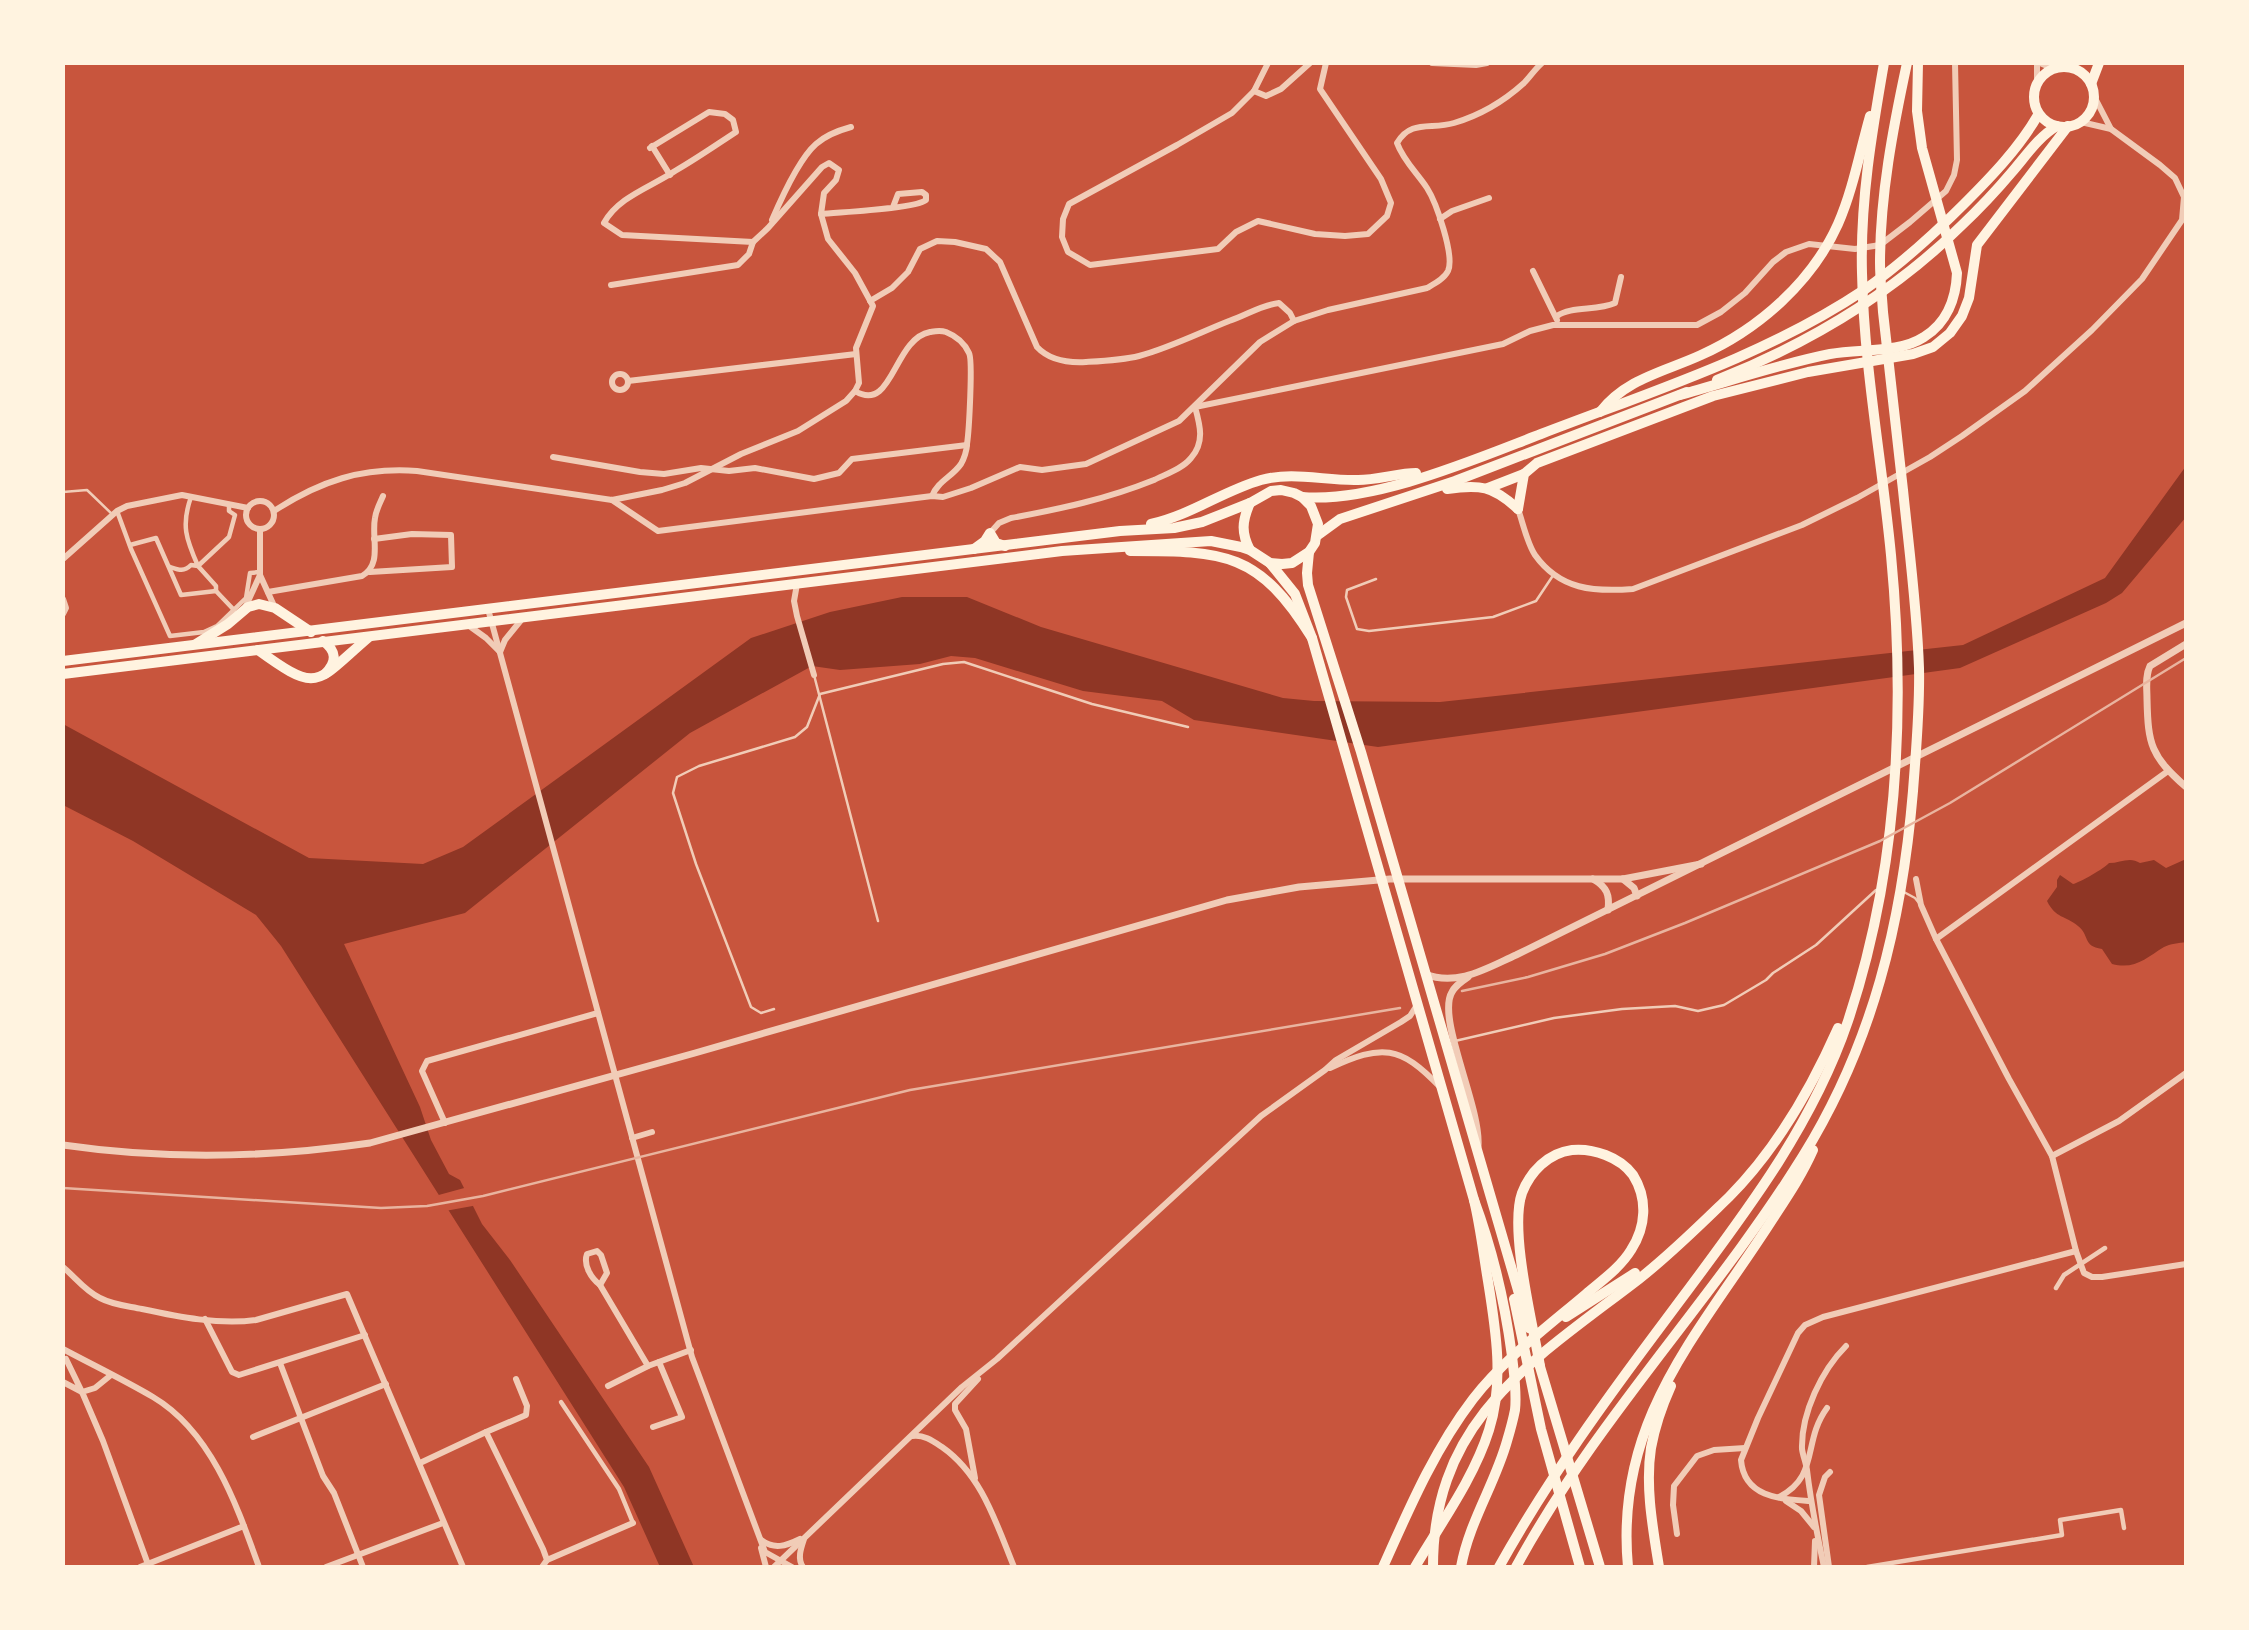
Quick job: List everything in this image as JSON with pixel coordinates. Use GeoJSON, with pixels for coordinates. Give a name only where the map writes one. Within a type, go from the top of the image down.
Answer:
{"type":"FeatureCollection","features":[{"type":"Feature","properties":{"kind":"highway"},"geometry":{"type":"LineString","coordinates":[[1628,1567],[1628,1502],[1644,1431],[1665,1382],[1690,1340],[1801,1174],[1863,1036],[1880,986],[1896,921],[1908,851],[1919,670],[1910,551],[1880,263],[1884,200],[1907,63]]}},
{"type":"Feature","properties":{"kind":"highway"},"geometry":{"type":"LineString","coordinates":[[1680,395],[1827,354],[1906,346],[1923,338],[1950,310],[1957,273],[1922,148],[1917,111],[1918,63]]}},
{"type":"Feature","properties":{"kind":"highway"},"geometry":{"type":"LineString","coordinates":[[1499,1567],[1530,1512],[1585,1429],[1747,1210],[1791,1143],[1826,1076],[1847,1024],[1863,971],[1876,920],[1889,846],[1896,771],[1898,705],[1897,634],[1891,554],[1864,324],[1862,270],[1863,208],[1884,65]]}},
{"type":"Feature","properties":{"kind":"highway"},"geometry":{"type":"LineString","coordinates":[[1600,412],[1622,389],[1703,354],[1743,332],[1784,298],[1815,263],[1838,223],[1884,65]]}},
{"type":"Feature","properties":{"kind":"highway"},"geometry":{"type":"LineString","coordinates":[[1433,1567],[1437,1517],[1448,1474],[1464,1441],[1486,1409],[1509,1383],[1684,1240],[1762,1160],[1819,1071],[1863,971]]}},
{"type":"Feature","properties":{"kind":"highway"},"geometry":{"type":"LineString","coordinates":[[1517,1567],[1544,1519],[1595,1441],[1760,1219],[1804,1154],[1844,1081]]}},
{"type":"Feature","properties":{"kind":"highway"},"geometry":{"type":"LineString","coordinates":[[1384,1567],[1429,1469],[1458,1419],[1485,1384],[1541,1332],[1619,1266],[1637,1240],[1643,1220],[1644,1203],[1639,1187],[1631,1173],[1598,1152],[1565,1151],[1552,1156],[1538,1167],[1528,1180],[1520,1200],[1518,1222],[1521,1249],[1540,1366]]}},
{"type":"Feature","properties":{"kind":"highway"},"geometry":{"type":"LineString","coordinates":[[1415,1567],[1473,1467],[1494,1411],[1496,1333],[1474,1200]]}},
{"type":"Feature","properties":{"kind":"highway"},"geometry":{"type":"LineString","coordinates":[[1541,1332],[1600,1297],[1684,1240]]}},
{"type":"Feature","properties":{"kind":"highway"},"geometry":{"type":"LineString","coordinates":[[1659,1567],[1651,1499],[1650,1451],[1671,1385],[1708,1315]]}},
{"type":"Feature","properties":{"kind":"main road"},"geometry":{"type":"LineString","coordinates":[[2091,85],[2099,63]]}},
{"type":"Feature","properties":{"kind":"main road"},"geometry":{"type":"LineString","coordinates":[[1318,534],[1340,519],[1423,492],[1680,395],[1784,351],[1873,299],[1959,228],[2040,139],[2063,126],[2081,122],[2092,106],[2094,96],[2091,85],[2074,65],[2054,69],[2037,84],[2034,93],[2038,115]]}},
{"type":"Feature","properties":{"kind":"main road"},"geometry":{"type":"LineString","coordinates":[[2038,115],[2063,126]]}},
{"type":"Feature","properties":{"kind":"main road"},"geometry":{"type":"LineString","coordinates":[[63,662],[1120,531],[1174,528],[1202,522],[1250,503],[1271,491],[1287,491],[1302,497],[1337,497],[1433,474],[1761,348],[1841,304],[1866,288],[1950,218],[2008,156],[2038,115]]}},
{"type":"Feature","properties":{"kind":"main road"},"geometry":{"type":"LineString","coordinates":[[1423,492],[1463,486],[1488,488],[1524,474],[1537,463],[1713,396],[1808,372],[1913,354],[1933,347],[1950,333],[1962,316],[1969,298],[1977,245],[2063,126]]}},
{"type":"Feature","properties":{"kind":"main road"},"geometry":{"type":"LineString","coordinates":[[1120,531],[1181,516],[1247,484],[1266,479],[1297,476],[1355,481],[1411,473],[1433,474]]}},
{"type":"Feature","properties":{"kind":"main road"},"geometry":{"type":"LineString","coordinates":[[1518,509],[1524,474]]}},
{"type":"Feature","properties":{"kind":"main road"},"geometry":{"type":"LineString","coordinates":[[1488,488],[1518,509]]}},
{"type":"Feature","properties":{"kind":"main road"},"geometry":{"type":"LineString","coordinates":[[1270,563],[1292,563],[1309,552],[1315,543],[1318,524],[1315,514],[1302,497]]}},
{"type":"Feature","properties":{"kind":"main road"},"geometry":{"type":"LineString","coordinates":[[1250,503],[1243,527],[1250,550]]}},
{"type":"Feature","properties":{"kind":"main road"},"geometry":{"type":"LineString","coordinates":[[974,550],[990,533],[996,543],[1005,546]]}},
{"type":"Feature","properties":{"kind":"main road"},"geometry":{"type":"LineString","coordinates":[[63,674],[1102,548],[1210,541],[1250,550],[1270,563],[1289,584],[1300,602],[1474,1200],[1499,1277],[1509,1328],[1516,1387],[1515,1410],[1507,1444],[1477,1514],[1461,1567]]}},
{"type":"Feature","properties":{"kind":"main road"},"geometry":{"type":"LineString","coordinates":[[1102,548],[1183,551],[1228,558],[1271,583],[1288,602],[1312,638]]}},
{"type":"Feature","properties":{"kind":"main road"},"geometry":{"type":"LineString","coordinates":[[1309,552],[1308,585],[1334,660],[1600,1567]]}},
{"type":"Feature","properties":{"kind":"main road"},"geometry":{"type":"LineString","coordinates":[[192,646],[214,634],[240,611],[259,604],[275,608],[334,651],[334,660],[325,674]]}},
{"type":"Feature","properties":{"kind":"main road"},"geometry":{"type":"LineString","coordinates":[[240,611],[237,628],[244,639],[287,671],[301,678],[317,679],[369,636]]}},
{"type":"Feature","properties":{"kind":"main road"},"geometry":{"type":"LineString","coordinates":[[1502,1240],[1541,1429],[1578,1564]]}},
{"type":"Feature","properties":{"kind":"street"},"geometry":{"type":"LineString","coordinates":[[1268,63],[1254,92],[1232,113],[1069,204],[1063,219],[1062,237],[1068,252],[1090,265],[1218,249],[1236,232],[1258,221],[1315,234],[1368,234],[1387,216],[1391,203],[1381,179],[1320,89],[1326,63]]}},
{"type":"Feature","properties":{"kind":"street"},"geometry":{"type":"LineString","coordinates":[[1254,92],[1266,96],[1281,89],[1310,63]]}},
{"type":"Feature","properties":{"kind":"street"},"geometry":{"type":"LineString","coordinates":[[1432,63],[1487,63]]}},
{"type":"Feature","properties":{"kind":"street"},"geometry":{"type":"LineString","coordinates":[[1195,407],[1503,344],[1530,331],[1558,325],[1697,325],[1721,312],[1745,293],[1773,262],[1786,252],[1809,244],[1855,249],[1880,246],[1945,191],[1954,175],[1957,160],[1955,63]]}},
{"type":"Feature","properties":{"kind":"street"},"geometry":{"type":"LineString","coordinates":[[2037,84],[2038,63],[2054,69]]}},
{"type":"Feature","properties":{"kind":"street"},"geometry":{"type":"LineString","coordinates":[[612,500],[658,531],[932,496],[943,497],[1020,467],[1042,470],[1086,464],[1179,421],[1260,342],[1294,321],[1328,310],[1427,288],[1448,273],[1450,260],[1440,219],[1429,191],[1400,152],[1397,143],[1403,132],[1414,127],[1451,124],[1477,115],[1502,101],[1526,81],[1539,64]]}},
{"type":"Feature","properties":{"kind":"street"},"geometry":{"type":"LineString","coordinates":[[2094,96],[2110,130]]}},
{"type":"Feature","properties":{"kind":"street"},"geometry":{"type":"LineString","coordinates":[[670,175],[651,147],[709,111],[725,114],[733,120],[736,132],[670,175],[630,197],[610,212],[604,223],[622,235],[753,242]]}},
{"type":"Feature","properties":{"kind":"street"},"geometry":{"type":"LineString","coordinates":[[1518,509],[1534,554],[1554,575],[1580,588],[1606,591],[1633,589],[1802,525],[1857,498],[1962,436],[2025,391],[2092,330],[2142,279],[2182,220],[2184,197],[2175,178],[2110,130],[2081,122]]}},
{"type":"Feature","properties":{"kind":"street"},"geometry":{"type":"LineString","coordinates":[[768,228],[781,198],[807,155],[817,143],[848,128]]}},
{"type":"Feature","properties":{"kind":"street"},"geometry":{"type":"LineString","coordinates":[[274,511],[298,495],[335,481],[365,472],[390,469],[612,500],[673,486],[798,431],[846,401],[859,383],[856,348],[873,306],[855,273],[828,239],[821,215],[824,193],[836,180],[839,170],[829,163],[822,167],[753,242],[749,254],[738,265],[611,285]]}},
{"type":"Feature","properties":{"kind":"street"},"geometry":{"type":"LineString","coordinates":[[821,215],[922,203],[926,200],[926,195],[922,192],[898,194],[893,206]]}},
{"type":"Feature","properties":{"kind":"street"},"geometry":{"type":"LineString","coordinates":[[1440,219],[1452,211],[1489,198]]}},
{"type":"Feature","properties":{"kind":"street"},"geometry":{"type":"LineString","coordinates":[[870,300],[892,288],[908,272],[920,249],[937,241],[986,249],[999,262],[1037,347],[1044,355],[1059,360],[1100,361],[1139,356],[1244,316],[1264,305],[1279,303],[1294,321]]}},
{"type":"Feature","properties":{"kind":"street"},"geometry":{"type":"LineString","coordinates":[[1533,271],[1557,316],[1558,325]]}},
{"type":"Feature","properties":{"kind":"street"},"geometry":{"type":"LineString","coordinates":[[1557,316],[1563,312],[1606,307],[1615,303],[1621,277]]}},
{"type":"Feature","properties":{"kind":"street"},"geometry":{"type":"LineString","coordinates":[[855,391],[864,396],[875,396],[885,387],[903,352],[916,337],[926,332],[941,330],[957,337],[971,355],[967,445],[960,465],[945,477],[932,496]]}},
{"type":"Feature","properties":{"kind":"street"},"geometry":{"type":"LineString","coordinates":[[628,381],[856,354]]}},
{"type":"Feature","properties":{"kind":"street"},"geometry":{"type":"LineString","coordinates":[[990,533],[999,523],[1011,518],[1094,501],[1184,466],[1193,457],[1202,431],[1195,407]]}},
{"type":"Feature","properties":{"kind":"street"},"geometry":{"type":"LineString","coordinates":[[553,457],[640,472],[664,474],[701,468],[729,471],[755,468],[814,479],[839,472],[852,459],[967,445]]}},
{"type":"Feature","properties":{"kind":"street"},"geometry":{"type":"LineString","coordinates":[[63,559],[115,513],[127,506],[182,495],[248,508]]}},
{"type":"Feature","properties":{"kind":"street"},"geometry":{"type":"LineString","coordinates":[[191,496],[185,514],[185,533],[198,566],[216,586],[216,591],[240,611]]}},
{"type":"Feature","properties":{"kind":"street"},"geometry":{"type":"LineString","coordinates":[[370,572],[375,563],[375,515],[383,496]]}},
{"type":"Feature","properties":{"kind":"street"},"geometry":{"type":"LineString","coordinates":[[262,501],[274,511],[270,525],[260,529],[250,524],[246,514],[251,504],[262,501]]}},
{"type":"Feature","properties":{"kind":"street"},"geometry":{"type":"LineString","coordinates":[[198,566],[229,537],[235,515],[229,511],[229,503]]}},
{"type":"Feature","properties":{"kind":"street"},"geometry":{"type":"LineString","coordinates":[[115,513],[170,636],[204,632],[240,611],[260,574]]}},
{"type":"Feature","properties":{"kind":"street"},"geometry":{"type":"LineString","coordinates":[[260,529],[260,574],[275,608]]}},
{"type":"Feature","properties":{"kind":"street"},"geometry":{"type":"LineString","coordinates":[[268,593],[362,576],[370,572],[452,567],[451,535],[412,534],[374,539]]}},
{"type":"Feature","properties":{"kind":"street"},"geometry":{"type":"LineString","coordinates":[[130,545],[156,538],[181,595],[216,591]]}},
{"type":"Feature","properties":{"kind":"street"},"geometry":{"type":"LineString","coordinates":[[169,567],[186,570],[191,565],[198,566]]}},
{"type":"Feature","properties":{"kind":"street"},"geometry":{"type":"LineString","coordinates":[[797,584],[794,601],[814,675]]}},
{"type":"Feature","properties":{"kind":"street"},"geometry":{"type":"LineString","coordinates":[[63,599],[66,608],[63,614]]}},
{"type":"Feature","properties":{"kind":"street"},"geometry":{"type":"LineString","coordinates":[[488,609],[691,1350],[765,1552],[792,1567]]}},
{"type":"Feature","properties":{"kind":"street"},"geometry":{"type":"LineString","coordinates":[[500,652],[505,640],[524,617]]}},
{"type":"Feature","properties":{"kind":"street"},"geometry":{"type":"LineString","coordinates":[[1477,1153],[1479,1135],[1475,1116],[1448,1020],[1452,990],[1470,976],[2186,623]]}},
{"type":"Feature","properties":{"kind":"street"},"geometry":{"type":"LineString","coordinates":[[466,624],[500,652]]}},
{"type":"Feature","properties":{"kind":"street"},"geometry":{"type":"LineString","coordinates":[[2186,644],[2150,666],[2146,679],[2148,737],[2157,757],[2186,787]]}},
{"type":"Feature","properties":{"kind":"street"},"geometry":{"type":"LineString","coordinates":[[1936,939],[2168,771]]}},
{"type":"Feature","properties":{"kind":"street"},"geometry":{"type":"LineString","coordinates":[[63,1145],[138,1153],[235,1156],[324,1149],[389,1139],[1227,900],[1299,887],[1390,879],[1623,878],[1701,864]]}},
{"type":"Feature","properties":{"kind":"street"},"geometry":{"type":"LineString","coordinates":[[1623,878],[1634,888],[1637,896]]}},
{"type":"Feature","properties":{"kind":"street"},"geometry":{"type":"LineString","coordinates":[[1593,879],[1606,888],[1609,896],[1608,910]]}},
{"type":"Feature","properties":{"kind":"street"},"geometry":{"type":"LineString","coordinates":[[1916,879],[1922,905],[1936,939],[2052,1156],[2084,1273],[2102,1278],[2186,1264]]}},
{"type":"Feature","properties":{"kind":"street"},"geometry":{"type":"LineString","coordinates":[[1425,974],[1451,979],[1470,976]]}},
{"type":"Feature","properties":{"kind":"street"},"geometry":{"type":"LineString","coordinates":[[774,1567],[940,1408],[998,1359],[1261,1116],[1325,1070],[1336,1059],[1410,1016],[1418,1003]]}},
{"type":"Feature","properties":{"kind":"street"},"geometry":{"type":"LineString","coordinates":[[442,1124],[422,1071],[427,1061],[598,1013]]}},
{"type":"Feature","properties":{"kind":"street"},"geometry":{"type":"LineString","coordinates":[[1325,1070],[1363,1054],[1381,1051],[1392,1053],[1421,1068],[1442,1089]]}},
{"type":"Feature","properties":{"kind":"street"},"geometry":{"type":"LineString","coordinates":[[2052,1156],[2119,1121],[2186,1073]]}},
{"type":"Feature","properties":{"kind":"street"},"geometry":{"type":"LineString","coordinates":[[632,1138],[652,1132]]}},
{"type":"Feature","properties":{"kind":"street"},"geometry":{"type":"LineString","coordinates":[[2056,1288],[2064,1275],[2105,1248]]}},
{"type":"Feature","properties":{"kind":"street"},"geometry":{"type":"LineString","coordinates":[[600,1285],[607,1273],[597,1251],[587,1254],[585,1260],[589,1271],[648,1366]]}},
{"type":"Feature","properties":{"kind":"street"},"geometry":{"type":"LineString","coordinates":[[1810,1501],[1758,1491],[1744,1478],[1741,1460],[1791,1345],[1805,1325],[1814,1320],[2076,1251]]}},
{"type":"Feature","properties":{"kind":"street"},"geometry":{"type":"LineString","coordinates":[[63,1266],[87,1289],[111,1303],[182,1317],[256,1320],[347,1294],[463,1567]]}},
{"type":"Feature","properties":{"kind":"street"},"geometry":{"type":"LineString","coordinates":[[205,1319],[232,1372],[239,1375],[365,1335]]}},
{"type":"Feature","properties":{"kind":"street"},"geometry":{"type":"LineString","coordinates":[[1826,1567],[1810,1501],[1807,1467],[1802,1450],[1804,1429],[1816,1389],[1831,1362],[1846,1346]]}},
{"type":"Feature","properties":{"kind":"street"},"geometry":{"type":"LineString","coordinates":[[63,1350],[103,1441],[145,1566],[244,1525]]}},
{"type":"Feature","properties":{"kind":"street"},"geometry":{"type":"LineString","coordinates":[[63,1350],[155,1398],[191,1431],[225,1480],[258,1567]]}},
{"type":"Feature","properties":{"kind":"street"},"geometry":{"type":"LineString","coordinates":[[608,1386],[648,1366],[691,1350]]}},
{"type":"Feature","properties":{"kind":"street"},"geometry":{"type":"LineString","coordinates":[[63,1369],[66,1359]]}},
{"type":"Feature","properties":{"kind":"street"},"geometry":{"type":"LineString","coordinates":[[998,1359],[955,1404],[955,1410],[966,1429],[976,1480],[1014,1567]]}},
{"type":"Feature","properties":{"kind":"street"},"geometry":{"type":"LineString","coordinates":[[653,1427],[682,1417],[659,1362]]}},
{"type":"Feature","properties":{"kind":"street"},"geometry":{"type":"LineString","coordinates":[[280,1363],[323,1476],[334,1493],[363,1567]]}},
{"type":"Feature","properties":{"kind":"street"},"geometry":{"type":"LineString","coordinates":[[63,1382],[82,1392],[95,1388],[111,1375]]}},
{"type":"Feature","properties":{"kind":"street"},"geometry":{"type":"LineString","coordinates":[[420,1463],[526,1415],[527,1406],[516,1380]]}},
{"type":"Feature","properties":{"kind":"street"},"geometry":{"type":"LineString","coordinates":[[253,1437],[386,1384]]}},
{"type":"Feature","properties":{"kind":"street"},"geometry":{"type":"LineString","coordinates":[[542,1567],[547,1560],[633,1523],[619,1489],[561,1402]]}},
{"type":"Feature","properties":{"kind":"street"},"geometry":{"type":"LineString","coordinates":[[940,1408],[955,1410]]}},
{"type":"Feature","properties":{"kind":"street"},"geometry":{"type":"LineString","coordinates":[[1779,1497],[1796,1488],[1807,1467],[1816,1426],[1827,1408]]}},
{"type":"Feature","properties":{"kind":"street"},"geometry":{"type":"LineString","coordinates":[[486,1432],[547,1560]]}},
{"type":"Feature","properties":{"kind":"street"},"geometry":{"type":"LineString","coordinates":[[910,1437],[917,1435],[938,1444],[976,1480]]}},
{"type":"Feature","properties":{"kind":"street"},"geometry":{"type":"LineString","coordinates":[[1677,1534],[1673,1505],[1674,1486],[1697,1456],[1714,1451],[1745,1448]]}},
{"type":"Feature","properties":{"kind":"street"},"geometry":{"type":"LineString","coordinates":[[1826,1567],[1819,1495],[1821,1485],[1830,1472]]}},
{"type":"Feature","properties":{"kind":"street"},"geometry":{"type":"LineString","coordinates":[[1779,1497],[1801,1511],[1816,1530],[1814,1567]]}},
{"type":"Feature","properties":{"kind":"street"},"geometry":{"type":"LineString","coordinates":[[1867,1567],[2062,1535],[2060,1520],[2121,1510],[2124,1528]]}},
{"type":"Feature","properties":{"kind":"street"},"geometry":{"type":"LineString","coordinates":[[326,1567],[443,1523]]}},
{"type":"Feature","properties":{"kind":"street"},"geometry":{"type":"LineString","coordinates":[[760,1539],[769,1546],[779,1546],[805,1537]]}},
{"type":"Feature","properties":{"kind":"street"},"geometry":{"type":"LineString","coordinates":[[803,1567],[800,1563],[800,1552],[805,1537]]}},
{"type":"Feature","properties":{"kind":"street"},"geometry":{"type":"LineString","coordinates":[[760,1539],[766,1567]]}},
{"type":"Feature","properties":{"kind":"lane"},"geometry":{"type":"LineString","coordinates":[[63,492],[87,490],[115,513]]}},
{"type":"Feature","properties":{"kind":"lane"},"geometry":{"type":"LineString","coordinates":[[1376,579],[1347,590],[1346,597],[1357,629],[1369,631],[1493,617],[1536,601],[1554,575]]}},
{"type":"Feature","properties":{"kind":"lane"},"geometry":{"type":"LineString","coordinates":[[820,694],[943,664],[964,662],[1092,704],[1188,727]]}},
{"type":"Feature","properties":{"kind":"lane"},"geometry":{"type":"LineString","coordinates":[[814,675],[878,920]]}},
{"type":"Feature","properties":{"kind":"lane"},"geometry":{"type":"LineString","coordinates":[[774,1009],[761,1013],[751,1007],[696,864],[673,793],[677,777],[699,766],[795,737],[807,727],[820,694]]}},
{"type":"Feature","properties":{"kind":"lane"},"geometry":{"type":"LineString","coordinates":[[1894,886],[1922,905]]}},
{"type":"Feature","properties":{"kind":"lane"},"geometry":{"type":"LineString","coordinates":[[1455,1041],[1553,1018],[1622,1009],[1675,1006],[1698,1011],[1724,1005],[1816,945],[1877,890],[1885,888]]}},
{"type":"Feature","properties":{"kind":"shaded area"},"geometry":{"type":"Polygon","coordinates":[[[2186,466],[2186,517],[2122,593],[2106,603],[1960,668],[1378,747],[1194,720],[1162,701],[1083,691],[975,658],[951,656],[920,664],[840,670],[812,666],[690,733],[465,913],[344,944],[420,1107],[431,1140],[449,1174],[460,1180],[482,1224],[510,1260],[649,1467],[694,1567],[660,1567],[624,1487],[281,946],[256,915],[133,841],[63,805],[63,724],[309,858],[423,864],[463,847],[751,638],[830,612],[902,597],[967,597],[1041,627],[1283,698],[1314,701],[1440,702],[1963,645],[2105,578],[2186,466]]]}},
{"type":"Feature","properties":{"kind":"shaded area"},"geometry":{"type":"Polygon","coordinates":[[[2186,859],[2186,942],[2166,946],[2134,964],[2112,964],[2102,949],[2089,943],[2082,929],[2057,914],[2047,901],[2057,887],[2060,875],[2073,884],[2109,863],[2154,860],[2166,868],[2186,859]]]}},
{"type":"Feature","properties":{"kind":"pier"},"geometry":{"type":"Polygon","coordinates":[[[468,1187],[478,1205],[445,1211],[435,1196],[468,1187]]]}},
{"type":"Feature","properties":{"kind":"railway"},"geometry":{"type":"LineString","coordinates":[[1462,991],[1528,977],[1605,954],[1880,841],[1950,803],[2186,658]]}},
{"type":"Feature","properties":{"kind":"railway"},"geometry":{"type":"LineString","coordinates":[[63,1188],[381,1208],[427,1206],[483,1196],[910,1090],[1400,1008]]}}]}
